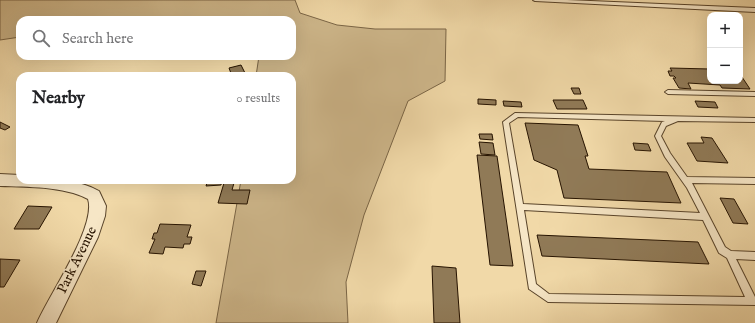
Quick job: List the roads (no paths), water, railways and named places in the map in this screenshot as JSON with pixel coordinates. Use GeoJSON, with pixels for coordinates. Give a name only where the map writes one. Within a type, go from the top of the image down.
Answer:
{"type":"FeatureCollection","features":[{"type":"Feature","properties":{"kind":"street","name":"Park Avenue"},"geometry":{"type":"LineString","coordinates":[[0,180],[16,181]]}},
{"type":"Feature","properties":{"kind":"street","name":"Park Avenue"},"geometry":{"type":"LineString","coordinates":[[46,323],[90,237],[97,216],[98,206],[94,196],[83,189],[61,184]]}},
{"type":"Feature","properties":{"kind":"lane"},"geometry":{"type":"LineString","coordinates":[[535,0],[622,2],[755,10]]}},
{"type":"Feature","properties":{"kind":"lane"},"geometry":{"type":"LineString","coordinates":[[668,92],[755,94]]}},
{"type":"Feature","properties":{"kind":"lane"},"geometry":{"type":"LineString","coordinates":[[730,255],[753,301],[548,298],[532,286],[506,122],[517,115],[755,120]]}},
{"type":"Feature","properties":{"kind":"lane"},"geometry":{"type":"LineString","coordinates":[[678,119],[664,124],[658,136],[667,155],[685,180],[722,250],[730,255],[755,256]]}},
{"type":"Feature","properties":{"kind":"lane"},"geometry":{"type":"LineString","coordinates":[[685,180],[755,181]]}},
{"type":"Feature","properties":{"kind":"lane"},"geometry":{"type":"LineString","coordinates":[[520,208],[705,217]]}}]}
